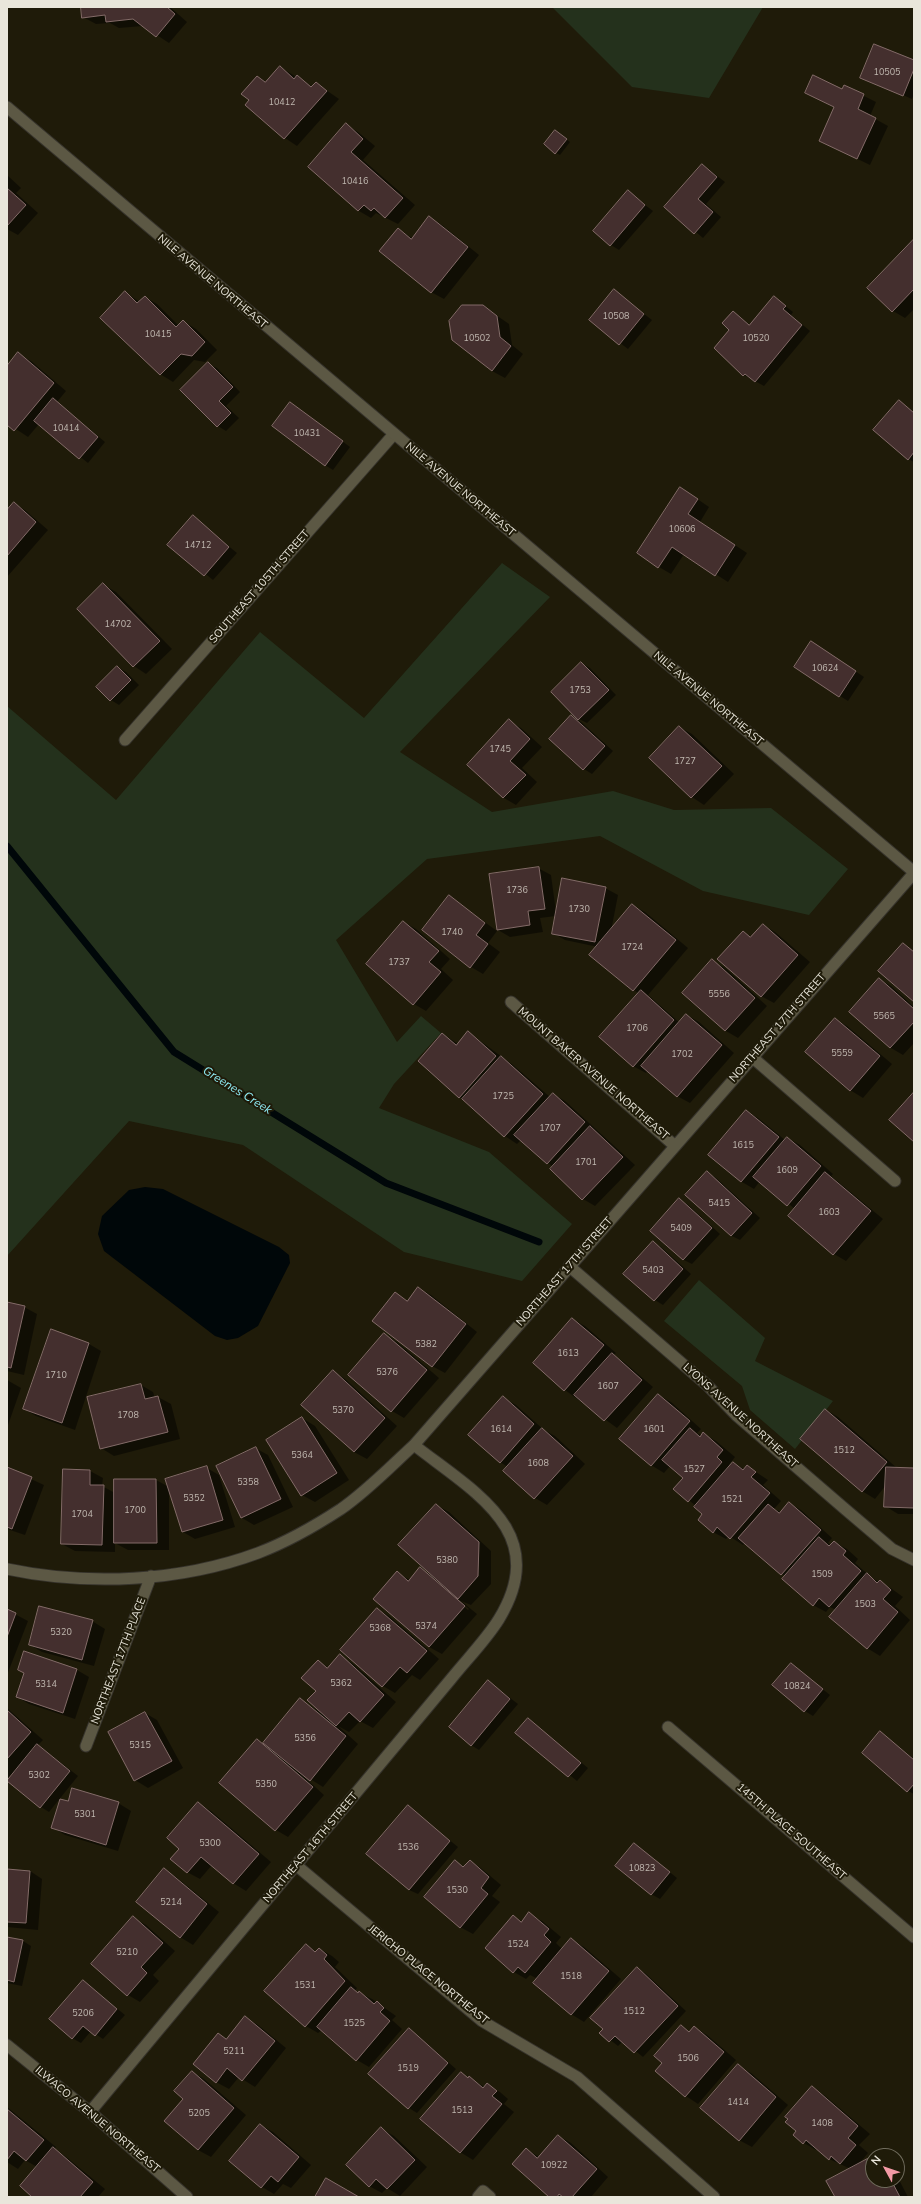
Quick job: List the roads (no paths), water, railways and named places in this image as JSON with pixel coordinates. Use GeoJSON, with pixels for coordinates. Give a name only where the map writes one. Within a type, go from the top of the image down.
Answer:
{"type":"FeatureCollection","features":[{"type":"Feature","properties":{"kind":"street","name":"NILE AVENUE NORTHEAST"},"geometry":{"type":"LineString","coordinates":[[7,107],[914,872]]}},
{"type":"Feature","properties":{"kind":"street","name":"SOUTHEAST 105TH STREET"},"geometry":{"type":"LineString","coordinates":[[125,740],[394,434]]}},
{"type":"Feature","properties":{"kind":"street","name":"NORTHEAST 17TH STREET"},"geometry":{"type":"LineString","coordinates":[[7,1569],[30,1574],[77,1579],[151,1576],[204,1568],[257,1553],[298,1534],[342,1508],[376,1481],[414,1445],[914,872]]}},
{"type":"Feature","properties":{"kind":"street","name":"MOUNT BAKER AVENUE NORTHEAST"},"geometry":{"type":"LineString","coordinates":[[511,1002],[674,1146]]}},
{"type":"Feature","properties":{"kind":"street"},"geometry":{"type":"LineString","coordinates":[[752,1058],[895,1181]]}},
{"type":"Feature","properties":{"kind":"street","name":"LYONS AVENUE NORTHEAST"},"geometry":{"type":"LineString","coordinates":[[569,1266],[707,1385],[736,1415],[839,1504],[892,1549],[914,1560]]}},
{"type":"Feature","properties":{"kind":"street","name":"NORTHEAST 16TH STREET"},"geometry":{"type":"LineString","coordinates":[[90,2112],[498,1620],[511,1595],[516,1574],[515,1552],[511,1535],[502,1520],[488,1503],[414,1445]]}},
{"type":"Feature","properties":{"kind":"street","name":"NORTHEAST 17TH PLACE"},"geometry":{"type":"LineString","coordinates":[[86,1746],[151,1576]]}},
{"type":"Feature","properties":{"kind":"street","name":"145TH PLACE SOUTHEAST"},"geometry":{"type":"LineString","coordinates":[[668,1727],[914,1937]]}},
{"type":"Feature","properties":{"kind":"street","name":"JERICHO PLACE NORTHEAST"},"geometry":{"type":"LineString","coordinates":[[296,1865],[482,2021],[577,2077],[714,2197]]}},
{"type":"Feature","properties":{"kind":"street","name":"ILWACO AVENUE NORTHEAST"},"geometry":{"type":"LineString","coordinates":[[7,2045],[90,2112],[186,2197]]}},
{"type":"Feature","properties":{"kind":"waterway","name":"Greenes Creek"},"geometry":{"type":"LineString","coordinates":[[7,846],[174,1052],[386,1183],[539,1242]]}}]}
